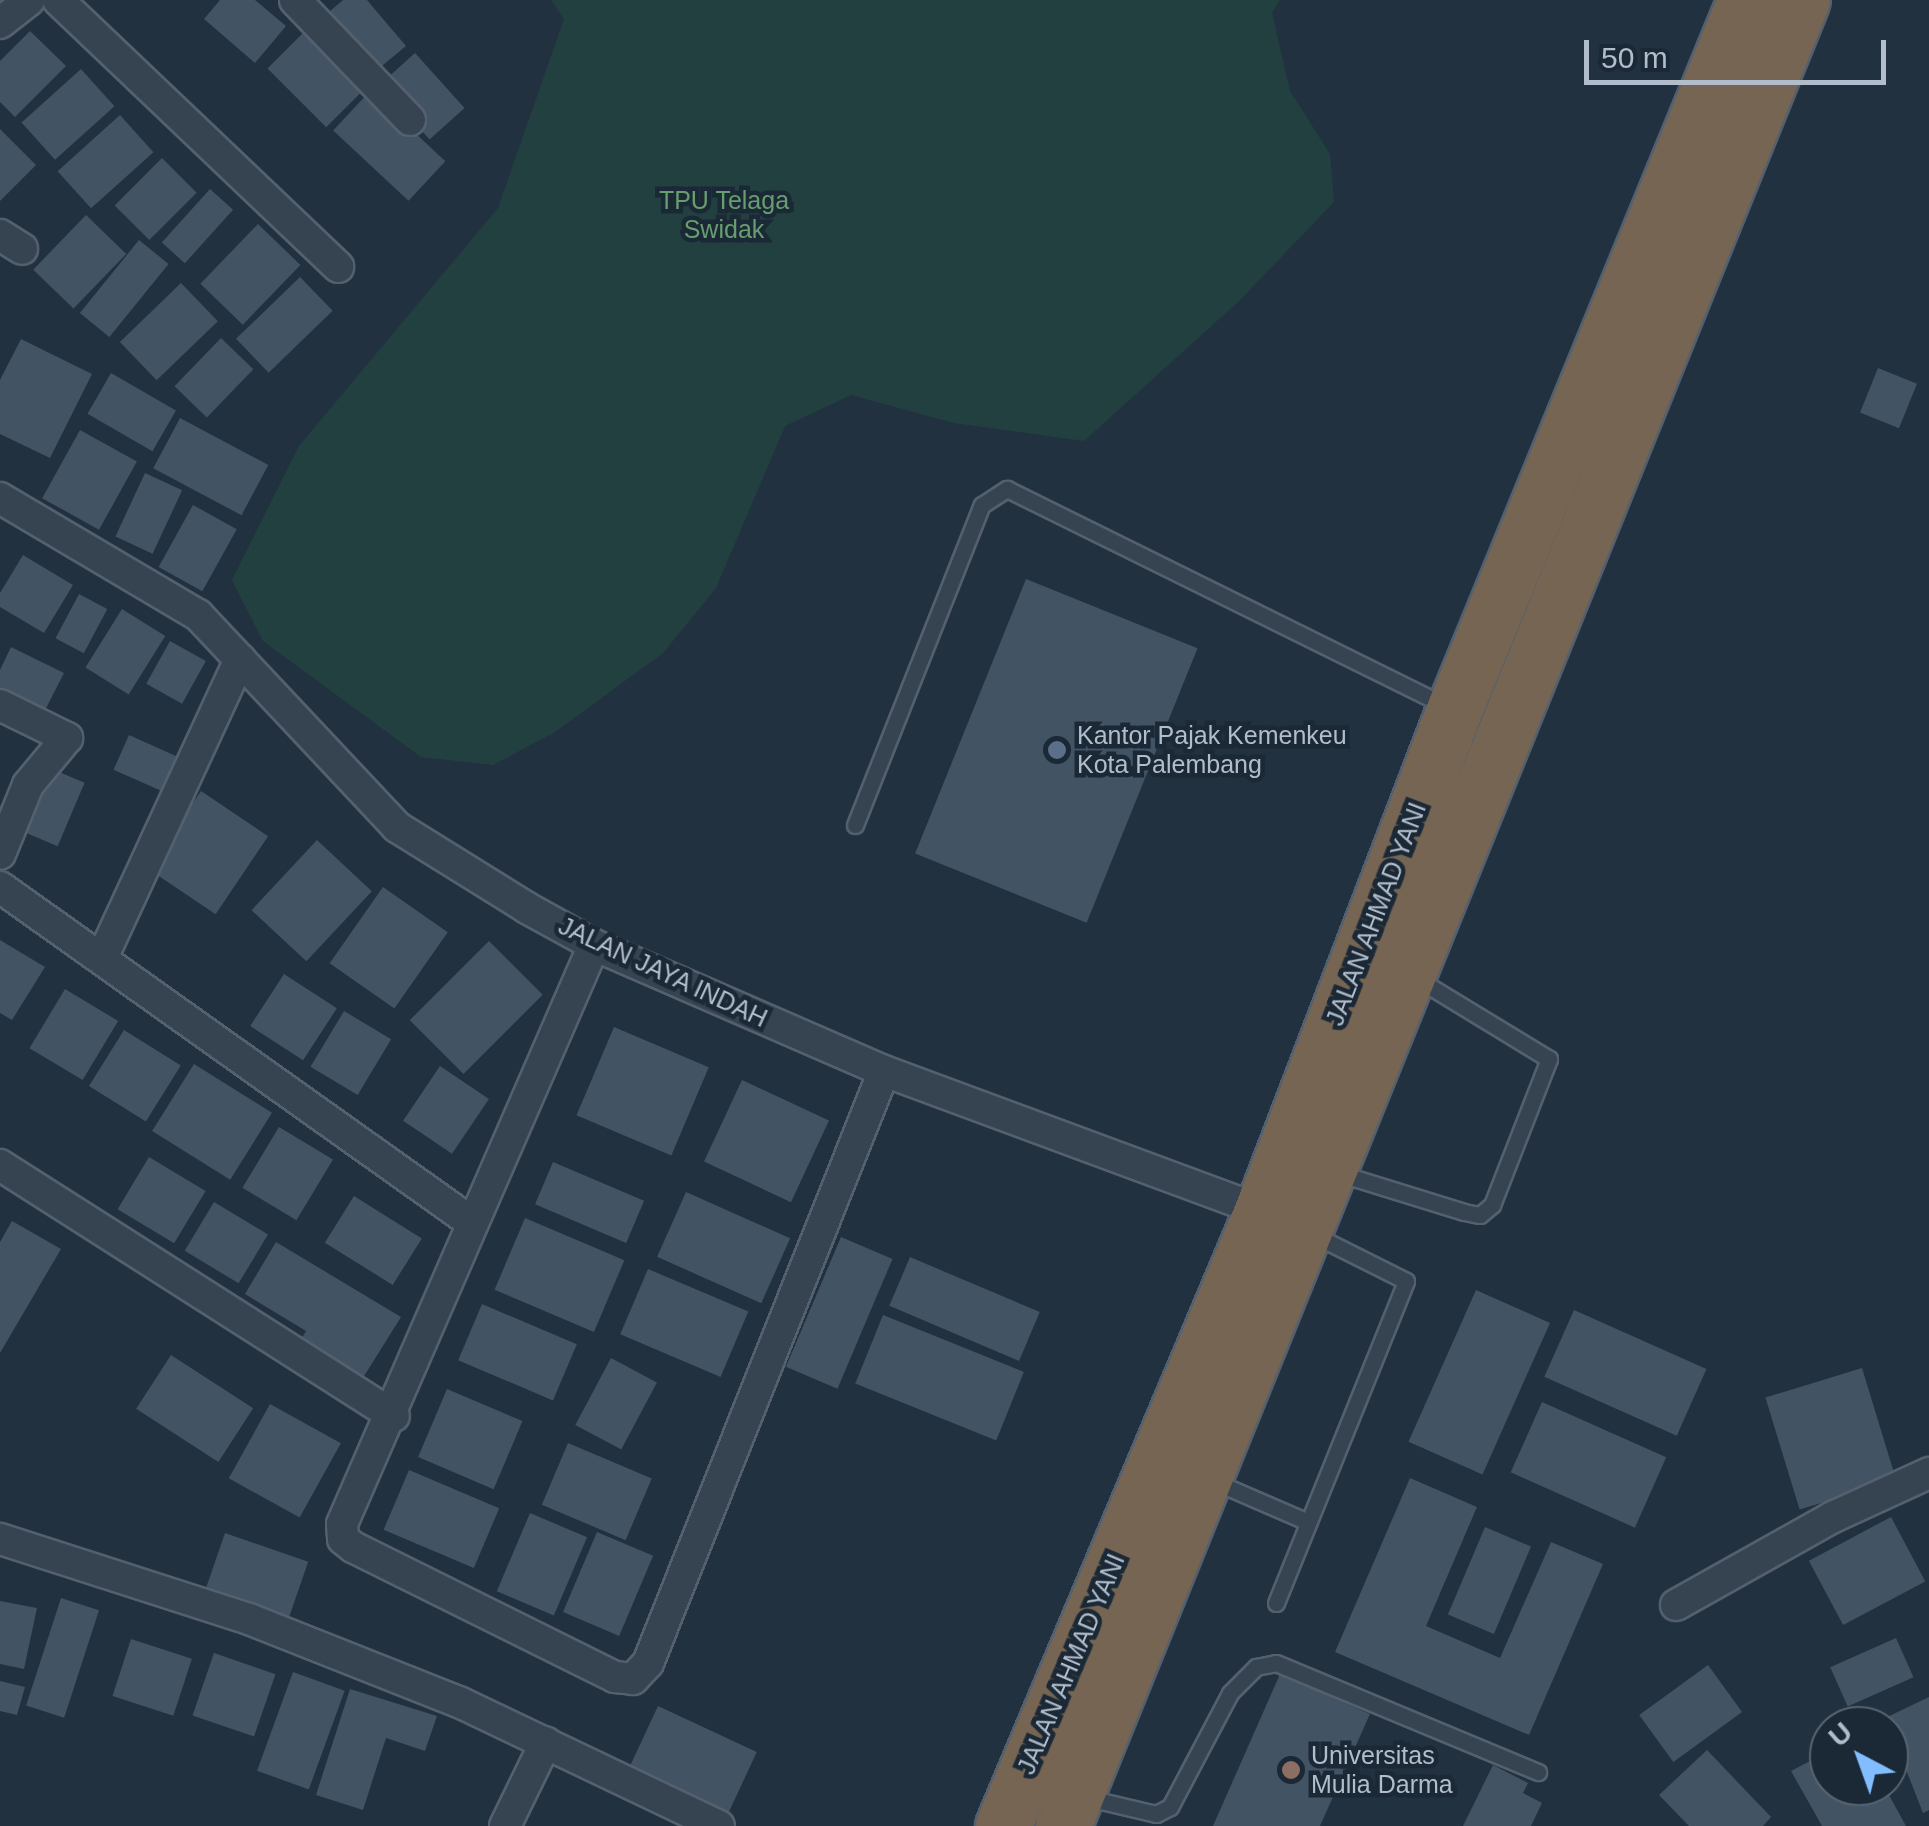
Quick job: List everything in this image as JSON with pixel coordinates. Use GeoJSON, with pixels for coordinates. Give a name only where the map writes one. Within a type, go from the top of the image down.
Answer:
{"type":"FeatureCollection","features":[{"type":"Feature","properties":{"kind":"highway","name":"JALAN AHMAD YANI"},"geometry":{"type":"LineString","coordinates":[[1069,1810],[1204,1477],[1283,1221],[1454,710],[1745,0]]}},
{"type":"Feature","properties":{"kind":"highway","name":"JALAN AHMAD YANI"},"geometry":{"type":"LineString","coordinates":[[1003,1826],[1283,1221],[1328,1170],[1802,0]]}},
{"type":"Feature","properties":{"kind":"street"},"geometry":{"type":"LineString","coordinates":[[0,23],[29,0]]}},
{"type":"Feature","properties":{"kind":"street"},"geometry":{"type":"LineString","coordinates":[[58,0],[338,267]]}},
{"type":"Feature","properties":{"kind":"street"},"geometry":{"type":"LineString","coordinates":[[295,0],[410,120]]}},
{"type":"Feature","properties":{"kind":"street","name":"JALAN JAYA INDAH"},"geometry":{"type":"LineString","coordinates":[[0,498],[152,583],[198,615],[397,827],[594,945],[884,1071],[1283,1221]]}},
{"type":"Feature","properties":{"kind":"street"},"geometry":{"type":"LineString","coordinates":[[102,958],[240,659]]}},
{"type":"Feature","properties":{"kind":"street"},"geometry":{"type":"LineString","coordinates":[[0,705],[66,738],[28,785],[0,854]]}},
{"type":"Feature","properties":{"kind":"street"},"geometry":{"type":"LineString","coordinates":[[0,887],[472,1222]]}},
{"type":"Feature","properties":{"kind":"street"},"geometry":{"type":"LineString","coordinates":[[594,945],[472,1222],[394,1416],[342,1524],[343,1539],[615,1676],[633,1679],[643,1672],[884,1071]]}},
{"type":"Feature","properties":{"kind":"street"},"geometry":{"type":"LineString","coordinates":[[0,1166],[394,1416]]}},
{"type":"Feature","properties":{"kind":"street"},"geometry":{"type":"LineString","coordinates":[[1676,1605],[1833,1517],[1929,1473]]}},
{"type":"Feature","properties":{"kind":"street"},"geometry":{"type":"LineString","coordinates":[[0,1539],[249,1619],[546,1742],[719,1826]]}},
{"type":"Feature","properties":{"kind":"street"},"geometry":{"type":"LineString","coordinates":[[504,1826],[546,1742]]}},
{"type":"Feature","properties":{"kind":"lane"},"geometry":{"type":"LineString","coordinates":[[856,825],[982,505],[1007,489],[1454,710]]}},
{"type":"Feature","properties":{"kind":"lane"},"geometry":{"type":"LineString","coordinates":[[1328,1170],[1464,1212],[1480,1215],[1492,1205],[1549,1059],[1408,974]]}},
{"type":"Feature","properties":{"kind":"lane"},"geometry":{"type":"LineString","coordinates":[[1276,1603],[1406,1282],[1396,1271],[1283,1221]]}},
{"type":"Feature","properties":{"kind":"lane"},"geometry":{"type":"LineString","coordinates":[[1204,1477],[1308,1522]]}},
{"type":"Feature","properties":{"kind":"lane"},"geometry":{"type":"LineString","coordinates":[[1069,1810],[1156,1814],[1170,1807],[1230,1693],[1256,1667],[1276,1663],[1538,1772]]}},
{"type":"Feature","properties":{"kind":"green space","name":"TPU Telaga Swidak"},"geometry":{"type":"Polygon","coordinates":[[[551,0],[1280,0],[1272,13],[1290,91],[1330,154],[1334,202],[1239,301],[1084,441],[954,423],[851,395],[785,426],[716,588],[663,653],[555,732],[493,765],[421,757],[263,641],[232,580],[299,446],[498,208],[564,19],[551,0]]]}},
{"type":"Feature","properties":{"kind":"building"},"geometry":{"type":"Polygon","coordinates":[[[220,0],[255,0],[286,26],[255,63],[204,19],[220,0]]]}},
{"type":"Feature","properties":{"kind":"building"},"geometry":{"type":"Polygon","coordinates":[[[343,0],[367,0],[406,46],[371,75],[323,17],[343,0]]]}},
{"type":"Feature","properties":{"kind":"building"},"geometry":{"type":"Polygon","coordinates":[[[30,31],[66,66],[15,117],[0,102],[0,61],[30,31]]]}},
{"type":"Feature","properties":{"kind":"building"},"geometry":{"type":"Polygon","coordinates":[[[305,31],[364,90],[326,127],[268,68],[305,31]]]}},
{"type":"Feature","properties":{"kind":"building"},"geometry":{"type":"Polygon","coordinates":[[[415,53],[465,108],[430,139],[380,84],[415,53]]]}},
{"type":"Feature","properties":{"kind":"building"},"geometry":{"type":"Polygon","coordinates":[[[81,69],[114,106],[55,160],[22,123],[81,69]]]}},
{"type":"Feature","properties":{"kind":"building"},"geometry":{"type":"Polygon","coordinates":[[[370,91],[445,161],[409,201],[333,130],[370,91]]]}},
{"type":"Feature","properties":{"kind":"building"},"geometry":{"type":"Polygon","coordinates":[[[120,115],[153,152],[91,208],[58,171],[120,115]]]}},
{"type":"Feature","properties":{"kind":"building"},"geometry":{"type":"Polygon","coordinates":[[[0,129],[36,165],[0,201],[0,129]]]}},
{"type":"Feature","properties":{"kind":"building"},"geometry":{"type":"Polygon","coordinates":[[[162,158],[197,193],[149,240],[115,205],[162,158]]]}},
{"type":"Feature","properties":{"kind":"building"},"geometry":{"type":"Polygon","coordinates":[[[210,189],[233,210],[185,263],[162,243],[210,189]]]}},
{"type":"Feature","properties":{"kind":"building"},"geometry":{"type":"Polygon","coordinates":[[[86,215],[126,254],[73,309],[33,270],[86,215]]]}},
{"type":"Feature","properties":{"kind":"building"},"geometry":{"type":"Polygon","coordinates":[[[258,224],[300,265],[243,325],[200,284],[258,224]]]}},
{"type":"Feature","properties":{"kind":"building"},"geometry":{"type":"Polygon","coordinates":[[[139,240],[169,264],[109,337],[80,313],[139,240]]]}},
{"type":"Feature","properties":{"kind":"building"},"geometry":{"type":"Polygon","coordinates":[[[300,277],[333,311],[269,373],[236,339],[300,277]]]}},
{"type":"Feature","properties":{"kind":"building"},"geometry":{"type":"Polygon","coordinates":[[[181,283],[218,321],[157,380],[120,342],[181,283]]]}},
{"type":"Feature","properties":{"kind":"building"},"geometry":{"type":"Polygon","coordinates":[[[221,338],[253,369],[207,417],[174,386],[221,338]]]}},
{"type":"Feature","properties":{"kind":"building"},"geometry":{"type":"Polygon","coordinates":[[[21,339],[92,374],[50,458],[0,434],[0,380],[21,339]]]}},
{"type":"Feature","properties":{"kind":"building"},"geometry":{"type":"Polygon","coordinates":[[[1878,368],[1917,384],[1899,428],[1860,413],[1878,368]]]}},
{"type":"Feature","properties":{"kind":"building"},"geometry":{"type":"Polygon","coordinates":[[[111,373],[176,410],[152,451],[88,414],[111,373]]]}},
{"type":"Feature","properties":{"kind":"building"},"geometry":{"type":"Polygon","coordinates":[[[180,418],[268,465],[242,515],[153,468],[180,418]]]}},
{"type":"Feature","properties":{"kind":"building"},"geometry":{"type":"Polygon","coordinates":[[[80,430],[137,462],[99,530],[42,498],[80,430]]]}},
{"type":"Feature","properties":{"kind":"building"},"geometry":{"type":"Polygon","coordinates":[[[145,473],[182,490],[153,554],[115,536],[145,473]]]}},
{"type":"Feature","properties":{"kind":"building"},"geometry":{"type":"Polygon","coordinates":[[[193,505],[237,529],[202,591],[159,567],[193,505]]]}},
{"type":"Feature","properties":{"kind":"building"},"geometry":{"type":"Polygon","coordinates":[[[23,555],[73,585],[44,633],[0,607],[0,593],[23,555]]]}},
{"type":"Feature","properties":{"kind":"building","name":"Kantor Pajak Kemenkeu Kota Palembang"},"geometry":{"type":"Polygon","coordinates":[[[1026,579],[1198,648],[1087,923],[915,853],[1026,579]]]}},
{"type":"Feature","properties":{"kind":"building"},"geometry":{"type":"Polygon","coordinates":[[[79,594],[107,609],[84,653],[56,638],[79,594]]]}},
{"type":"Feature","properties":{"kind":"building"},"geometry":{"type":"Polygon","coordinates":[[[122,609],[165,636],[129,695],[85,668],[122,609]]]}},
{"type":"Feature","properties":{"kind":"building"},"geometry":{"type":"Polygon","coordinates":[[[170,641],[206,661],[182,704],[146,684],[170,641]]]}},
{"type":"Feature","properties":{"kind":"building"},"geometry":{"type":"Polygon","coordinates":[[[11,647],[64,673],[40,720],[0,700],[0,670],[11,647]]]}},
{"type":"Feature","properties":{"kind":"building"},"geometry":{"type":"Polygon","coordinates":[[[129,735],[177,756],[161,791],[114,770],[129,735]]]}},
{"type":"Feature","properties":{"kind":"building"},"geometry":{"type":"Polygon","coordinates":[[[45,766],[85,783],[58,846],[18,830],[45,766]]]}},
{"type":"Feature","properties":{"kind":"building"},"geometry":{"type":"Polygon","coordinates":[[[201,791],[268,836],[216,914],[148,869],[201,791]]]}},
{"type":"Feature","properties":{"kind":"building"},"geometry":{"type":"Polygon","coordinates":[[[317,840],[372,891],[306,961],[252,910],[317,840]]]}},
{"type":"Feature","properties":{"kind":"building"},"geometry":{"type":"Polygon","coordinates":[[[383,887],[448,932],[394,1008],[330,963],[383,887]]]}},
{"type":"Feature","properties":{"kind":"building"},"geometry":{"type":"Polygon","coordinates":[[[0,940],[45,967],[12,1020],[0,1013],[0,940]]]}},
{"type":"Feature","properties":{"kind":"building"},"geometry":{"type":"Polygon","coordinates":[[[489,941],[543,995],[464,1074],[410,1020],[489,941]]]}},
{"type":"Feature","properties":{"kind":"building"},"geometry":{"type":"Polygon","coordinates":[[[284,974],[337,1008],[303,1060],[250,1026],[284,974]]]}},
{"type":"Feature","properties":{"kind":"building"},"geometry":{"type":"Polygon","coordinates":[[[65,989],[118,1021],[83,1080],[29,1048],[65,989]]]}},
{"type":"Feature","properties":{"kind":"building"},"geometry":{"type":"Polygon","coordinates":[[[344,1011],[391,1039],[358,1095],[311,1067],[344,1011]]]}},
{"type":"Feature","properties":{"kind":"building"},"geometry":{"type":"Polygon","coordinates":[[[614,1027],[709,1067],[671,1156],[576,1115],[614,1027]]]}},
{"type":"Feature","properties":{"kind":"building"},"geometry":{"type":"Polygon","coordinates":[[[124,1030],[181,1066],[146,1121],[89,1086],[124,1030]]]}},
{"type":"Feature","properties":{"kind":"building"},"geometry":{"type":"Polygon","coordinates":[[[194,1064],[272,1113],[230,1180],[152,1131],[194,1064]]]}},
{"type":"Feature","properties":{"kind":"building"},"geometry":{"type":"Polygon","coordinates":[[[440,1066],[489,1099],[452,1154],[403,1121],[440,1066]]]}},
{"type":"Feature","properties":{"kind":"building"},"geometry":{"type":"Polygon","coordinates":[[[742,1080],[829,1121],[791,1202],[704,1162],[742,1080]]]}},
{"type":"Feature","properties":{"kind":"building"},"geometry":{"type":"Polygon","coordinates":[[[279,1127],[333,1159],[296,1220],[242,1188],[279,1127]]]}},
{"type":"Feature","properties":{"kind":"building"},"geometry":{"type":"Polygon","coordinates":[[[149,1157],[206,1191],[174,1243],[118,1209],[149,1157]]]}},
{"type":"Feature","properties":{"kind":"building"},"geometry":{"type":"Polygon","coordinates":[[[553,1162],[644,1201],[626,1243],[535,1204],[553,1162]]]}},
{"type":"Feature","properties":{"kind":"building"},"geometry":{"type":"Polygon","coordinates":[[[686,1192],[790,1238],[761,1303],[657,1257],[686,1192]]]}},
{"type":"Feature","properties":{"kind":"building"},"geometry":{"type":"Polygon","coordinates":[[[354,1196],[422,1238],[393,1285],[325,1243],[354,1196]]]}},
{"type":"Feature","properties":{"kind":"building"},"geometry":{"type":"Polygon","coordinates":[[[214,1202],[268,1234],[239,1283],[185,1251],[214,1202]]]}},
{"type":"Feature","properties":{"kind":"building"},"geometry":{"type":"Polygon","coordinates":[[[525,1218],[624,1260],[594,1332],[495,1290],[525,1218]]]}},
{"type":"Feature","properties":{"kind":"building"},"geometry":{"type":"Polygon","coordinates":[[[12,1221],[61,1249],[0,1353],[0,1242],[12,1221]]]}},
{"type":"Feature","properties":{"kind":"building"},"geometry":{"type":"Polygon","coordinates":[[[841,1237],[893,1259],[837,1389],[786,1367],[841,1237]]]}},
{"type":"Feature","properties":{"kind":"building"},"geometry":{"type":"Polygon","coordinates":[[[276,1242],[401,1317],[361,1381],[299,1343],[306,1331],[245,1294],[276,1242]]]}},
{"type":"Feature","properties":{"kind":"building"},"geometry":{"type":"Polygon","coordinates":[[[910,1257],[1040,1312],[1019,1361],[889,1306],[910,1257]]]}},
{"type":"Feature","properties":{"kind":"building"},"geometry":{"type":"Polygon","coordinates":[[[648,1269],[748,1312],[721,1377],[620,1334],[648,1269]]]}},
{"type":"Feature","properties":{"kind":"building"},"geometry":{"type":"Polygon","coordinates":[[[1476,1290],[1550,1323],[1482,1475],[1408,1442],[1476,1290]]]}},
{"type":"Feature","properties":{"kind":"building"},"geometry":{"type":"Polygon","coordinates":[[[482,1304],[577,1344],[553,1400],[458,1360],[482,1304]]]}},
{"type":"Feature","properties":{"kind":"building"},"geometry":{"type":"Polygon","coordinates":[[[1574,1310],[1706,1369],[1677,1436],[1544,1377],[1574,1310]]]}},
{"type":"Feature","properties":{"kind":"building"},"geometry":{"type":"Polygon","coordinates":[[[883,1315],[1024,1372],[996,1441],[855,1384],[883,1315]]]}},
{"type":"Feature","properties":{"kind":"building"},"geometry":{"type":"Polygon","coordinates":[[[171,1355],[253,1408],[218,1462],[136,1409],[171,1355]]]}},
{"type":"Feature","properties":{"kind":"building"},"geometry":{"type":"Polygon","coordinates":[[[611,1358],[657,1382],[621,1450],[575,1425],[611,1358]]]}},
{"type":"Feature","properties":{"kind":"building"},"geometry":{"type":"Polygon","coordinates":[[[1862,1368],[1896,1480],[1800,1509],[1765,1398],[1862,1368]]]}},
{"type":"Feature","properties":{"kind":"building"},"geometry":{"type":"Polygon","coordinates":[[[447,1389],[522,1421],[494,1489],[418,1457],[447,1389]]]}},
{"type":"Feature","properties":{"kind":"building"},"geometry":{"type":"Polygon","coordinates":[[[1542,1402],[1666,1457],[1635,1528],[1511,1472],[1542,1402]]]}},
{"type":"Feature","properties":{"kind":"building"},"geometry":{"type":"Polygon","coordinates":[[[270,1404],[341,1443],[300,1518],[229,1478],[270,1404]]]}},
{"type":"Feature","properties":{"kind":"building"},"geometry":{"type":"Polygon","coordinates":[[[568,1443],[652,1479],[626,1540],[542,1505],[568,1443]]]}},
{"type":"Feature","properties":{"kind":"building"},"geometry":{"type":"Polygon","coordinates":[[[409,1470],[499,1508],[474,1568],[384,1530],[409,1470]]]}},
{"type":"Feature","properties":{"kind":"building"},"geometry":{"type":"Polygon","coordinates":[[[1410,1478],[1477,1507],[1426,1626],[1500,1658],[1551,1542],[1603,1564],[1529,1735],[1335,1652],[1410,1478]]]}},
{"type":"Feature","properties":{"kind":"building"},"geometry":{"type":"Polygon","coordinates":[[[530,1513],[587,1537],[554,1615],[497,1591],[530,1513]]]}},
{"type":"Feature","properties":{"kind":"building"},"geometry":{"type":"Polygon","coordinates":[[[1891,1517],[1925,1581],[1843,1625],[1809,1561],[1891,1517]]]}},
{"type":"Feature","properties":{"kind":"building"},"geometry":{"type":"Polygon","coordinates":[[[1485,1527],[1531,1547],[1494,1634],[1448,1614],[1485,1527]]]}},
{"type":"Feature","properties":{"kind":"building"},"geometry":{"type":"Polygon","coordinates":[[[597,1532],[653,1556],[619,1636],[563,1612],[597,1532]]]}},
{"type":"Feature","properties":{"kind":"building"},"geometry":{"type":"Polygon","coordinates":[[[225,1533],[308,1562],[286,1625],[203,1596],[225,1533]]]}},
{"type":"Feature","properties":{"kind":"building"},"geometry":{"type":"Polygon","coordinates":[[[61,1598],[99,1610],[64,1718],[26,1705],[61,1598]]]}},
{"type":"Feature","properties":{"kind":"building"},"geometry":{"type":"Polygon","coordinates":[[[0,1601],[37,1608],[24,1669],[0,1664],[0,1601]]]}},
{"type":"Feature","properties":{"kind":"building"},"geometry":{"type":"Polygon","coordinates":[[[1896,1638],[1913,1677],[1847,1706],[1830,1667],[1896,1638]]]}},
{"type":"Feature","properties":{"kind":"building"},"geometry":{"type":"Polygon","coordinates":[[[131,1639],[192,1659],[173,1716],[112,1696],[131,1639]]]}},
{"type":"Feature","properties":{"kind":"building"},"geometry":{"type":"Polygon","coordinates":[[[214,1653],[275,1674],[254,1737],[193,1715],[214,1653]]]}},
{"type":"Feature","properties":{"kind":"building"},"geometry":{"type":"Polygon","coordinates":[[[1708,1665],[1742,1712],[1673,1762],[1639,1715],[1708,1665]]]}},
{"type":"Feature","properties":{"kind":"building"},"geometry":{"type":"Polygon","coordinates":[[[293,1672],[345,1691],[309,1789],[257,1771],[293,1672]]]}},
{"type":"Feature","properties":{"kind":"building","name":"Universitas Mulia Darma"},"geometry":{"type":"Polygon","coordinates":[[[1280,1674],[1370,1714],[1320,1826],[1213,1826],[1280,1674]]]}},
{"type":"Feature","properties":{"kind":"building"},"geometry":{"type":"Polygon","coordinates":[[[0,1681],[25,1687],[17,1715],[0,1711],[0,1681]]]}},
{"type":"Feature","properties":{"kind":"building"},"geometry":{"type":"Polygon","coordinates":[[[350,1689],[437,1716],[425,1751],[386,1738],[363,1810],[316,1795],[350,1689]]]}},
{"type":"Feature","properties":{"kind":"building"},"geometry":{"type":"Polygon","coordinates":[[[1929,1697],[1929,1810],[1923,1813],[1909,1777],[1909,1707],[1929,1697]]]}},
{"type":"Feature","properties":{"kind":"building"},"geometry":{"type":"Polygon","coordinates":[[[658,1706],[757,1752],[726,1818],[627,1772],[658,1706]]]}},
{"type":"Feature","properties":{"kind":"building"},"geometry":{"type":"Polygon","coordinates":[[[1707,1750],[1771,1817],[1763,1826],[1689,1826],[1659,1795],[1707,1750]]]}},
{"type":"Feature","properties":{"kind":"building"},"geometry":{"type":"Polygon","coordinates":[[[1809,1762],[1809,1803],[1791,1771],[1809,1762]]]}},
{"type":"Feature","properties":{"kind":"building"},"geometry":{"type":"Polygon","coordinates":[[[1493,1765],[1528,1783],[1523,1793],[1542,1803],[1531,1826],[1463,1826],[1493,1765]]]}},
{"type":"Feature","properties":{"kind":"building"},"geometry":{"type":"Polygon","coordinates":[[[1811,1806],[1895,1806],[1906,1826],[1822,1826],[1811,1806]]]}},
{"type":"Feature","properties":{"kind":"place","name":"Kantor Pajak Kemenkeu Kota Palembang"},"geometry":{"type":"Point","coordinates":[1057,750]}},
{"type":"Feature","properties":{"kind":"place","name":"Universitas Mulia Darma"},"geometry":{"type":"Point","coordinates":[1291,1770]}}]}
